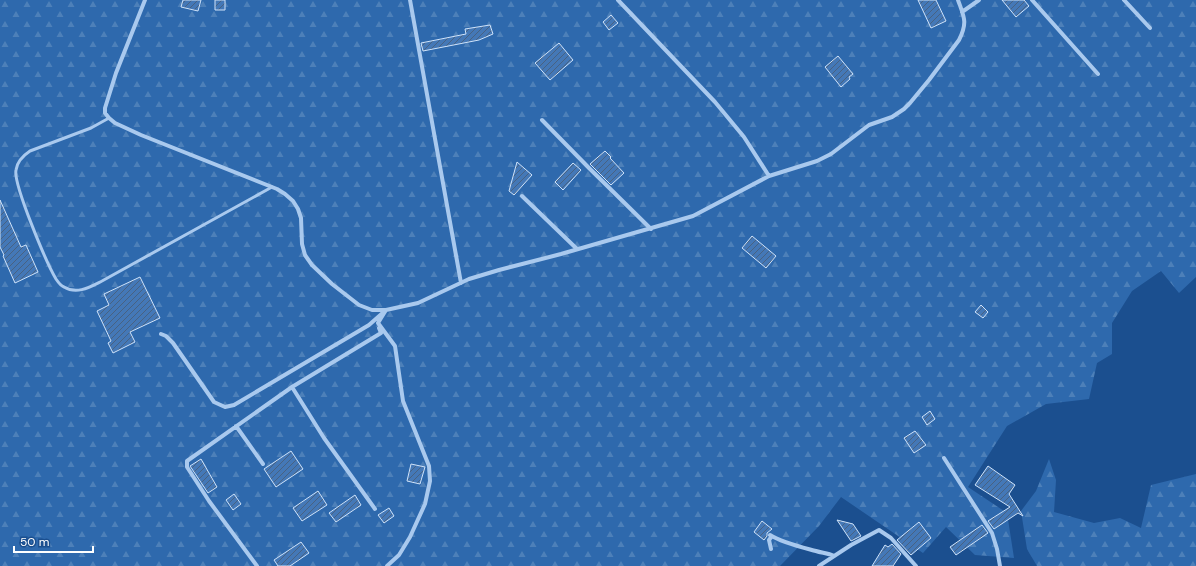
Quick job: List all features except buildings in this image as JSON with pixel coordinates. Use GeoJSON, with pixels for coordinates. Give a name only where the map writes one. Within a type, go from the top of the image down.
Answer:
{"type":"FeatureCollection","features":[{"type":"Feature","properties":{"kind":"street"},"geometry":{"type":"LineString","coordinates":[[145,0],[116,73],[104,108],[108,118],[115,123],[141,135],[272,187],[285,194],[293,201],[301,218],[302,244],[305,256],[312,265],[332,284],[359,305],[372,310],[386,310],[418,303],[469,279],[693,216],[770,176],[817,161],[831,154],[869,125],[892,117],[904,109],[929,80],[959,40],[964,27],[965,19],[958,0]]}},
{"type":"Feature","properties":{"kind":"street"},"geometry":{"type":"LineString","coordinates":[[410,0],[461,283]]}},
{"type":"Feature","properties":{"kind":"street"},"geometry":{"type":"LineString","coordinates":[[618,0],[715,102],[744,137],[770,176]]}},
{"type":"Feature","properties":{"kind":"street"},"geometry":{"type":"LineString","coordinates":[[962,12],[978,0]]}},
{"type":"Feature","properties":{"kind":"street"},"geometry":{"type":"LineString","coordinates":[[1032,0],[1098,74]]}},
{"type":"Feature","properties":{"kind":"street"},"geometry":{"type":"LineString","coordinates":[[1124,0],[1150,28]]}},
{"type":"Feature","properties":{"kind":"street"},"geometry":{"type":"LineString","coordinates":[[542,120],[651,228]]}},
{"type":"Feature","properties":{"kind":"street"},"geometry":{"type":"LineString","coordinates":[[522,196],[577,249]]}},
{"type":"Feature","properties":{"kind":"street"},"geometry":{"type":"LineString","coordinates":[[257,566],[209,501],[187,467],[186,461],[292,387],[381,333],[378,324],[386,310]]}},
{"type":"Feature","properties":{"kind":"street"},"geometry":{"type":"LineString","coordinates":[[161,334],[166,336],[173,344],[214,402],[225,407],[234,405],[369,325],[386,310]]}},
{"type":"Feature","properties":{"kind":"street"},"geometry":{"type":"LineString","coordinates":[[378,324],[395,346],[403,401],[429,466],[430,473],[430,481],[425,504],[399,555],[387,566]]}},
{"type":"Feature","properties":{"kind":"street"},"geometry":{"type":"LineString","coordinates":[[292,387],[324,438],[375,509]]}},
{"type":"Feature","properties":{"kind":"street"},"geometry":{"type":"LineString","coordinates":[[236,426],[263,464]]}},
{"type":"Feature","properties":{"kind":"street"},"geometry":{"type":"LineString","coordinates":[[944,458],[992,533],[1000,566]]}},
{"type":"Feature","properties":{"kind":"street"},"geometry":{"type":"LineString","coordinates":[[819,566],[851,545],[879,530],[891,538],[916,566]]}},
{"type":"Feature","properties":{"kind":"street"},"geometry":{"type":"LineString","coordinates":[[771,549],[769,540],[771,535],[790,544],[827,552],[834,556]]}},
{"type":"Feature","properties":{"kind":"lane"},"geometry":{"type":"LineString","coordinates":[[108,118],[91,128],[30,151],[25,155],[16,170],[16,177],[22,199],[41,246],[57,280],[64,287],[72,291],[83,290],[102,282],[272,187]]}},
{"type":"Feature","properties":{"kind":"green space"},"geometry":{"type":"Polygon","coordinates":[[[0,0],[1196,0],[1196,277],[1179,293],[1161,271],[1132,291],[1112,323],[1112,354],[1097,363],[1089,399],[1046,404],[1007,426],[968,487],[1007,513],[1014,558],[975,555],[946,527],[923,553],[841,497],[819,526],[780,566],[0,566],[0,0]]]}},
{"type":"Feature","properties":{"kind":"green space"},"geometry":{"type":"Polygon","coordinates":[[[1049,459],[1056,480],[1054,512],[1094,523],[1120,518],[1141,528],[1151,485],[1196,474],[1196,566],[1037,566],[1027,549],[1021,511],[1036,491],[1049,459]]]}}]}
